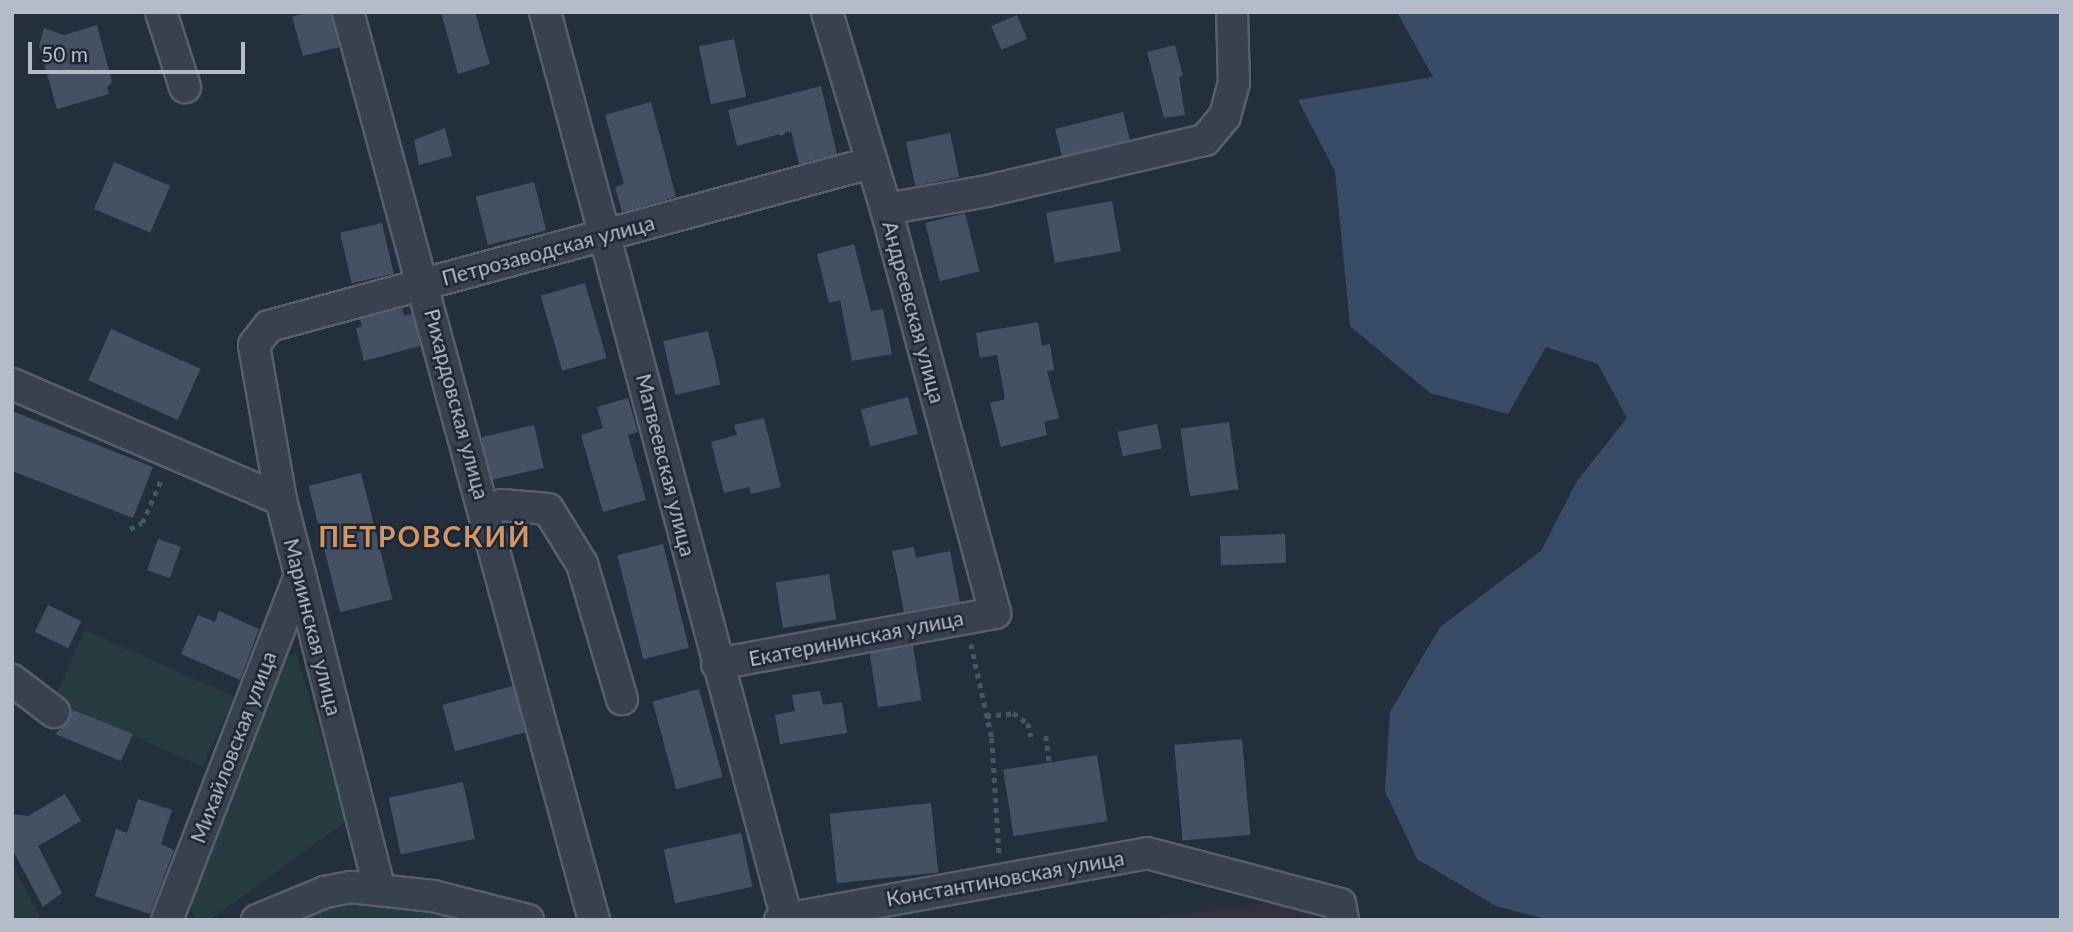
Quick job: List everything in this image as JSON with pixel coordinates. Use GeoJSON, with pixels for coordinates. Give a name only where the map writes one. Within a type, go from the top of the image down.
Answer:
{"type":"FeatureCollection","features":[{"type":"Feature","properties":{"kind":"street"},"geometry":{"type":"LineString","coordinates":[[161,12],[184,87]]}},
{"type":"Feature","properties":{"kind":"street","name":"Рихардовская улица"},"geometry":{"type":"LineString","coordinates":[[348,12],[425,284],[593,920]]}},
{"type":"Feature","properties":{"kind":"street","name":"Матвеевская улица"},"geometry":{"type":"LineString","coordinates":[[545,12],[607,233],[783,919]]}},
{"type":"Feature","properties":{"kind":"street","name":"Андреевская улица"},"geometry":{"type":"LineString","coordinates":[[827,12],[870,163],[886,209],[995,613]]}},
{"type":"Feature","properties":{"kind":"street"},"geometry":{"type":"LineString","coordinates":[[886,209],[987,191],[1205,140],[1225,116],[1234,83],[1232,12]]}},
{"type":"Feature","properties":{"kind":"street","name":"Петрозаводская улица"},"geometry":{"type":"LineString","coordinates":[[255,365],[254,345],[269,326],[870,163]]}},
{"type":"Feature","properties":{"kind":"street","name":"Мариинская улица"},"geometry":{"type":"LineString","coordinates":[[255,365],[281,500],[379,887]]}},
{"type":"Feature","properties":{"kind":"street"},"geometry":{"type":"LineString","coordinates":[[12,384],[281,500]]}},
{"type":"Feature","properties":{"kind":"street"},"geometry":{"type":"LineString","coordinates":[[485,510],[502,505],[548,509],[582,564],[622,699]]}},
{"type":"Feature","properties":{"kind":"street","name":"Михайловская улица"},"geometry":{"type":"LineString","coordinates":[[167,920],[300,575]]}},
{"type":"Feature","properties":{"kind":"street","name":"Екатерининская улица"},"geometry":{"type":"LineString","coordinates":[[717,664],[995,613]]}},
{"type":"Feature","properties":{"kind":"street"},"geometry":{"type":"LineString","coordinates":[[12,680],[54,712]]}},
{"type":"Feature","properties":{"kind":"street","name":"Константиновская улица"},"geometry":{"type":"LineString","coordinates":[[783,919],[869,911],[1001,879],[1147,853],[1340,904],[1343,920]]}},
{"type":"Feature","properties":{"kind":"street"},"geometry":{"type":"LineString","coordinates":[[257,920],[326,891],[379,887],[484,906],[528,920]]}},
{"type":"Feature","properties":{"kind":"path"},"geometry":{"type":"LineString","coordinates":[[779,133],[790,130]]}},
{"type":"Feature","properties":{"kind":"path"},"geometry":{"type":"LineString","coordinates":[[130,529],[142,523],[173,455]]}},
{"type":"Feature","properties":{"kind":"path"},"geometry":{"type":"LineString","coordinates":[[964,618],[995,766],[1001,879]]}},
{"type":"Feature","properties":{"kind":"path"},"geometry":{"type":"LineString","coordinates":[[986,716],[1013,713],[1028,723],[1031,737]]}},
{"type":"Feature","properties":{"kind":"path"},"geometry":{"type":"LineString","coordinates":[[1046,736],[1049,762]]}},
{"type":"Feature","properties":{"kind":"shaded area"},"geometry":{"type":"Polygon","coordinates":[[[1309,898],[1313,920],[1132,920],[1309,898]]]}},
{"type":"Feature","properties":{"kind":"green space"},"geometry":{"type":"Polygon","coordinates":[[[85,630],[234,696],[203,767],[54,700],[85,630]]]}},
{"type":"Feature","properties":{"kind":"green space"},"geometry":{"type":"Polygon","coordinates":[[[296,653],[346,821],[210,920],[198,920],[189,908],[273,664],[296,653]]]}},
{"type":"Feature","properties":{"kind":"green space"},"geometry":{"type":"Polygon","coordinates":[[[12,864],[42,920],[12,920],[12,864]]]}},
{"type":"Feature","properties":{"kind":"green space"},"geometry":{"type":"Polygon","coordinates":[[[326,900],[473,913],[477,920],[280,920],[326,900]]]}},
{"type":"Feature","properties":{"kind":"water"},"geometry":{"type":"Polygon","coordinates":[[[1397,12],[2061,12],[2061,920],[1549,920],[1496,906],[1417,859],[1385,791],[1390,712],[1440,627],[1541,551],[1577,481],[1627,418],[1598,364],[1546,347],[1508,414],[1430,393],[1350,326],[1335,171],[1298,100],[1433,77],[1397,12]]]}},
{"type":"Feature","properties":{"kind":"building"},"geometry":{"type":"Polygon","coordinates":[[[309,12],[331,12],[339,47],[303,56],[292,17],[309,12]]]}},
{"type":"Feature","properties":{"kind":"building"},"geometry":{"type":"Polygon","coordinates":[[[441,12],[475,12],[490,64],[458,74],[441,12]]]}},
{"type":"Feature","properties":{"kind":"building"},"geometry":{"type":"Polygon","coordinates":[[[1017,15],[1027,39],[1001,50],[991,26],[1017,15]]]}},
{"type":"Feature","properties":{"kind":"building"},"geometry":{"type":"Polygon","coordinates":[[[97,25],[112,82],[107,87],[109,94],[57,109],[39,46],[44,28],[64,35],[97,25]]]}},
{"type":"Feature","properties":{"kind":"building"},"geometry":{"type":"Polygon","coordinates":[[[734,39],[746,97],[711,104],[699,46],[734,39]]]}},
{"type":"Feature","properties":{"kind":"building"},"geometry":{"type":"Polygon","coordinates":[[[1175,45],[1183,76],[1179,77],[1185,115],[1164,118],[1147,52],[1175,45]]]}},
{"type":"Feature","properties":{"kind":"building"},"geometry":{"type":"Polygon","coordinates":[[[821,86],[837,154],[799,164],[791,131],[737,146],[728,110],[821,86]]]}},
{"type":"Feature","properties":{"kind":"building"},"geometry":{"type":"Polygon","coordinates":[[[651,102],[676,197],[622,212],[615,187],[624,184],[605,115],[651,102]]]}},
{"type":"Feature","properties":{"kind":"building"},"geometry":{"type":"Polygon","coordinates":[[[1123,112],[1130,140],[1062,157],[1055,129],[1123,112]]]}},
{"type":"Feature","properties":{"kind":"building"},"geometry":{"type":"Polygon","coordinates":[[[445,128],[452,156],[419,165],[414,140],[445,128]]]}},
{"type":"Feature","properties":{"kind":"building"},"geometry":{"type":"Polygon","coordinates":[[[950,133],[959,177],[915,186],[906,142],[950,133]]]}},
{"type":"Feature","properties":{"kind":"building"},"geometry":{"type":"Polygon","coordinates":[[[114,162],[170,186],[150,233],[94,209],[114,162]]]}},
{"type":"Feature","properties":{"kind":"building"},"geometry":{"type":"Polygon","coordinates":[[[534,182],[546,231],[488,245],[476,197],[534,182]]]}},
{"type":"Feature","properties":{"kind":"building"},"geometry":{"type":"Polygon","coordinates":[[[1112,201],[1121,251],[1055,263],[1046,213],[1112,201]]]}},
{"type":"Feature","properties":{"kind":"building"},"geometry":{"type":"Polygon","coordinates":[[[965,213],[980,271],[940,281],[925,223],[965,213]]]}},
{"type":"Feature","properties":{"kind":"building"},"geometry":{"type":"Polygon","coordinates":[[[382,223],[394,274],[352,283],[340,233],[382,223]]]}},
{"type":"Feature","properties":{"kind":"building"},"geometry":{"type":"Polygon","coordinates":[[[854,244],[871,311],[883,309],[892,354],[852,361],[840,300],[829,303],[817,254],[854,244]]]}},
{"type":"Feature","properties":{"kind":"building"},"geometry":{"type":"Polygon","coordinates":[[[585,283],[606,358],[562,371],[541,296],[585,283]]]}},
{"type":"Feature","properties":{"kind":"building"},"geometry":{"type":"Polygon","coordinates":[[[402,308],[404,316],[412,314],[420,346],[364,361],[356,328],[362,327],[360,319],[402,308]]]}},
{"type":"Feature","properties":{"kind":"building"},"geometry":{"type":"Polygon","coordinates":[[[1038,322],[1042,346],[1050,344],[1054,370],[1047,371],[1059,418],[1044,422],[1047,435],[1001,447],[990,403],[1005,399],[997,355],[980,358],[976,333],[1038,322]]]}},
{"type":"Feature","properties":{"kind":"building"},"geometry":{"type":"Polygon","coordinates":[[[111,329],[201,369],[178,420],[88,380],[111,329]]]}},
{"type":"Feature","properties":{"kind":"building"},"geometry":{"type":"Polygon","coordinates":[[[708,331],[720,385],[676,395],[663,341],[708,331]]]}},
{"type":"Feature","properties":{"kind":"building"},"geometry":{"type":"Polygon","coordinates":[[[908,397],[918,434],[871,446],[861,410],[908,397]]]}},
{"type":"Feature","properties":{"kind":"building"},"geometry":{"type":"Polygon","coordinates":[[[628,398],[638,432],[628,435],[646,500],[603,512],[581,435],[603,428],[597,407],[628,398]]]}},
{"type":"Feature","properties":{"kind":"building"},"geometry":{"type":"Polygon","coordinates":[[[12,411],[153,467],[133,518],[12,471],[12,411]]]}},
{"type":"Feature","properties":{"kind":"building"},"geometry":{"type":"Polygon","coordinates":[[[764,418],[781,487],[751,494],[749,487],[724,493],[711,442],[737,435],[734,425],[764,418]]]}},
{"type":"Feature","properties":{"kind":"building"},"geometry":{"type":"Polygon","coordinates":[[[1229,422],[1238,489],[1190,496],[1180,429],[1229,422]]]}},
{"type":"Feature","properties":{"kind":"building"},"geometry":{"type":"Polygon","coordinates":[[[1157,424],[1162,449],[1123,456],[1118,432],[1157,424]]]}},
{"type":"Feature","properties":{"kind":"building"},"geometry":{"type":"Polygon","coordinates":[[[534,425],[544,468],[491,480],[481,437],[534,425]]]}},
{"type":"Feature","properties":{"kind":"building"},"geometry":{"type":"Polygon","coordinates":[[[361,473],[392,599],[340,612],[309,486],[361,473]]]}},
{"type":"Feature","properties":{"kind":"building"},"geometry":{"type":"Polygon","coordinates":[[[1285,534],[1286,563],[1221,565],[1220,536],[1285,534]]]}},
{"type":"Feature","properties":{"kind":"building"},"geometry":{"type":"Polygon","coordinates":[[[158,539],[181,547],[170,578],[147,570],[158,539]]]}},
{"type":"Feature","properties":{"kind":"building"},"geometry":{"type":"Polygon","coordinates":[[[663,544],[689,648],[643,659],[617,555],[663,544]]]}},
{"type":"Feature","properties":{"kind":"building"},"geometry":{"type":"Polygon","coordinates":[[[914,547],[916,558],[950,551],[960,602],[904,612],[892,551],[914,547]]]}},
{"type":"Feature","properties":{"kind":"building"},"geometry":{"type":"Polygon","coordinates":[[[829,574],[836,619],[783,628],[776,582],[829,574]]]}},
{"type":"Feature","properties":{"kind":"building"},"geometry":{"type":"Polygon","coordinates":[[[48,605],[81,621],[68,648],[35,632],[48,605]]]}},
{"type":"Feature","properties":{"kind":"building"},"geometry":{"type":"Polygon","coordinates":[[[219,611],[259,629],[240,680],[181,654],[198,615],[215,622],[219,611]]]}},
{"type":"Feature","properties":{"kind":"building"},"geometry":{"type":"Polygon","coordinates":[[[913,646],[922,700],[878,707],[870,653],[913,646]]]}},
{"type":"Feature","properties":{"kind":"building"},"geometry":{"type":"Polygon","coordinates":[[[513,686],[525,732],[455,751],[442,705],[513,686]]]}},
{"type":"Feature","properties":{"kind":"building"},"geometry":{"type":"Polygon","coordinates":[[[699,689],[723,777],[676,789],[653,701],[699,689]]]}},
{"type":"Feature","properties":{"kind":"building"},"geometry":{"type":"Polygon","coordinates":[[[820,691],[823,705],[842,702],[847,733],[780,744],[775,715],[795,711],[792,695],[820,691]]]}},
{"type":"Feature","properties":{"kind":"building"},"geometry":{"type":"Polygon","coordinates":[[[71,709],[133,734],[121,761],[55,734],[68,722],[71,709]]]}},
{"type":"Feature","properties":{"kind":"building"},"geometry":{"type":"Polygon","coordinates":[[[1242,739],[1250,835],[1183,841],[1174,745],[1242,739]]]}},
{"type":"Feature","properties":{"kind":"building"},"geometry":{"type":"Polygon","coordinates":[[[1097,755],[1107,821],[1014,836],[1003,770],[1097,755]]]}},
{"type":"Feature","properties":{"kind":"building"},"geometry":{"type":"Polygon","coordinates":[[[463,782],[475,839],[401,855],[389,798],[463,782]]]}},
{"type":"Feature","properties":{"kind":"building"},"geometry":{"type":"Polygon","coordinates":[[[65,794],[81,821],[38,846],[62,893],[43,907],[12,849],[12,814],[28,816],[65,794]]]}},
{"type":"Feature","properties":{"kind":"building"},"geometry":{"type":"Polygon","coordinates":[[[138,799],[172,810],[161,844],[174,850],[150,914],[95,896],[116,829],[127,833],[138,799]]]}},
{"type":"Feature","properties":{"kind":"building"},"geometry":{"type":"Polygon","coordinates":[[[931,803],[938,873],[837,883],[830,814],[931,803]]]}},
{"type":"Feature","properties":{"kind":"building"},"geometry":{"type":"Polygon","coordinates":[[[741,833],[752,887],[675,903],[664,849],[741,833]]]}},
{"type":"Feature","properties":{"kind":"district","name":"ПЕТРОВСКИЙ"},"geometry":{"type":"Point","coordinates":[425,536]}}]}
